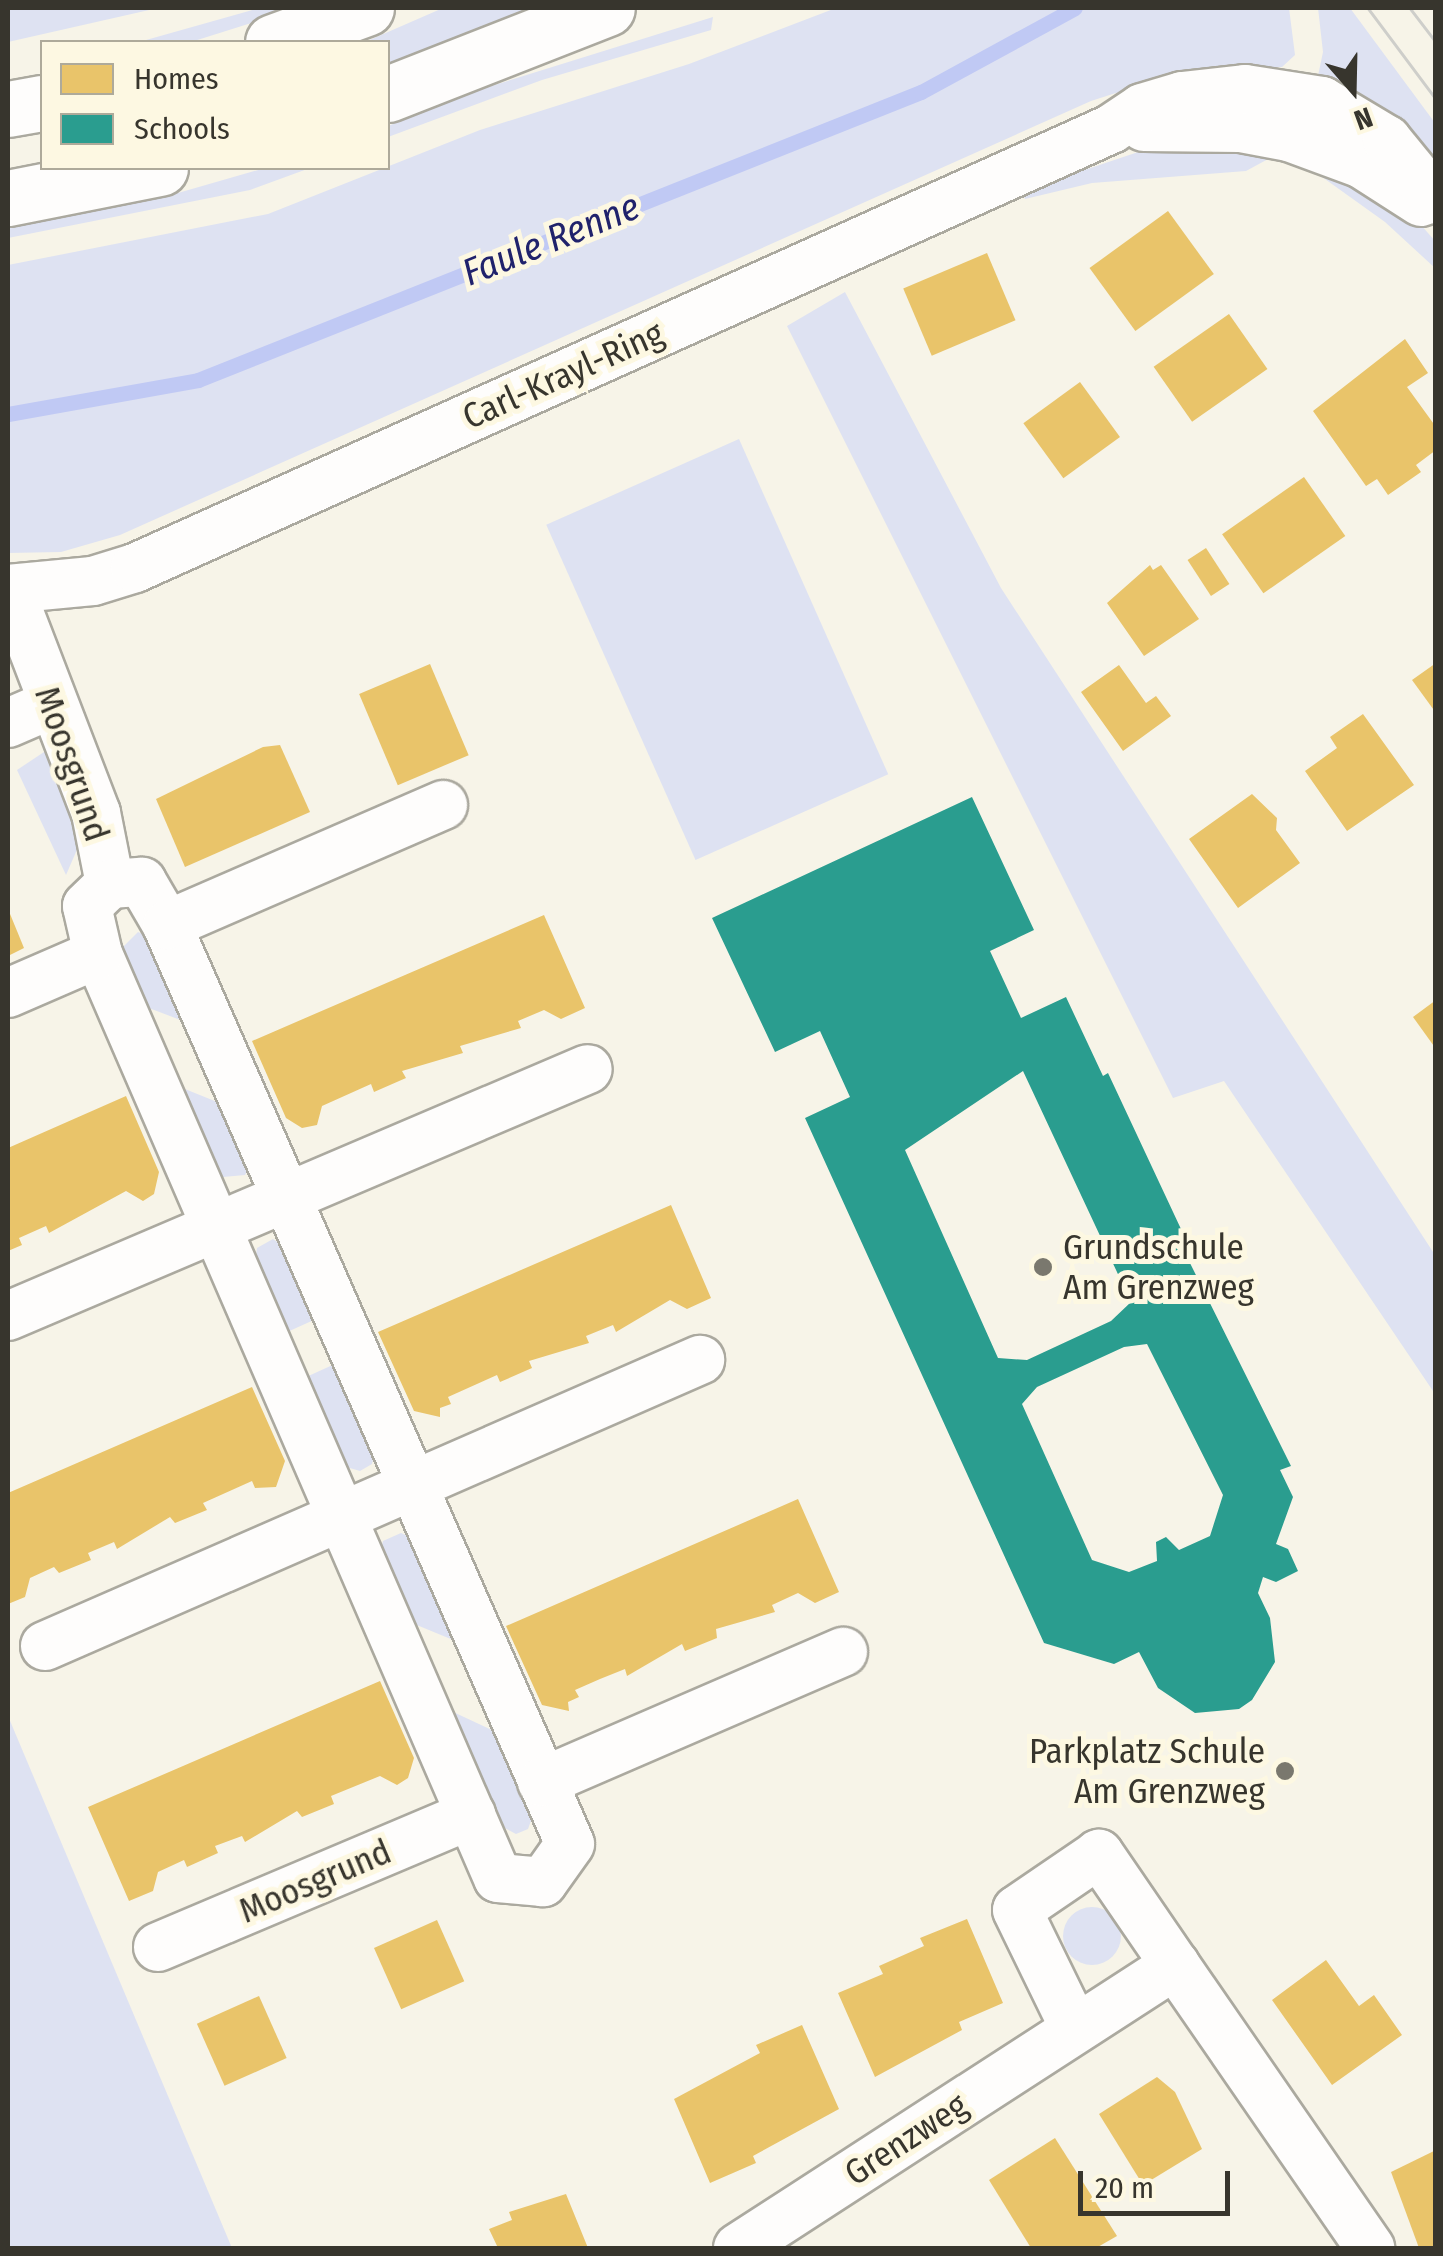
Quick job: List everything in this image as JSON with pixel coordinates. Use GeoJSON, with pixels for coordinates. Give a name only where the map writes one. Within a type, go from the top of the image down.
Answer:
{"type":"FeatureCollection","features":[{"type":"Feature","properties":{"kind":"main road"},"geometry":{"type":"LineString","coordinates":[[278,40],[366,8]]}},
{"type":"Feature","properties":{"kind":"main road"},"geometry":{"type":"LineString","coordinates":[[390,93],[607,8]]}},
{"type":"Feature","properties":{"kind":"main road"},"geometry":{"type":"LineString","coordinates":[[8,109],[40,104]]}},
{"type":"Feature","properties":{"kind":"main road"},"geometry":{"type":"LineString","coordinates":[[8,198],[150,170]]}},
{"type":"Feature","properties":{"kind":"street","name":"Carl-Krayl-Ring"},"geometry":{"type":"LineString","coordinates":[[9,589],[93,581],[135,568],[1111,130],[1142,108],[1182,96],[1245,89],[1300,94],[1387,140],[1436,200]]}},
{"type":"Feature","properties":{"kind":"street","name":"Carl-Krayl-Ring"},"geometry":{"type":"LineString","coordinates":[[1111,130],[1240,128],[1289,137],[1362,164],[1436,210]]}},
{"type":"Feature","properties":{"kind":"street","name":"Moosgrund"},"geometry":{"type":"LineString","coordinates":[[9,589],[96,813],[110,884]]}},
{"type":"Feature","properties":{"kind":"street"},"geometry":{"type":"LineString","coordinates":[[8,723],[52,704]]}},
{"type":"Feature","properties":{"kind":"street"},"geometry":{"type":"LineString","coordinates":[[167,925],[444,805]]}},
{"type":"Feature","properties":{"kind":"street","name":"Moosgrund"},"geometry":{"type":"LineString","coordinates":[[142,882],[167,925],[570,1844],[543,1882],[498,1878],[346,1516],[98,954],[87,906],[110,884],[142,882]]}},
{"type":"Feature","properties":{"kind":"street"},"geometry":{"type":"LineString","coordinates":[[8,993],[98,954]]}},
{"type":"Feature","properties":{"kind":"street"},"geometry":{"type":"LineString","coordinates":[[8,1316],[588,1069]]}},
{"type":"Feature","properties":{"kind":"street"},"geometry":{"type":"LineString","coordinates":[[45,1646],[700,1360]]}},
{"type":"Feature","properties":{"kind":"street"},"geometry":{"type":"LineString","coordinates":[[542,1782],[844,1652]]}},
{"type":"Feature","properties":{"kind":"street","name":"Moosgrund"},"geometry":{"type":"LineString","coordinates":[[158,1946],[471,1815]]}},
{"type":"Feature","properties":{"kind":"street"},"geometry":{"type":"LineString","coordinates":[[1075,2029],[1016,1910],[1099,1854],[1370,2248]]}},
{"type":"Feature","properties":{"kind":"street","name":"Grenzweg"},"geometry":{"type":"LineString","coordinates":[[738,2248],[1175,1965]]}},
{"type":"Feature","properties":{"kind":"shaded area"},"geometry":{"type":"Polygon","coordinates":[[[8,8],[158,8],[8,42],[8,8]]]}},
{"type":"Feature","properties":{"kind":"shaded area"},"geometry":{"type":"Polygon","coordinates":[[[260,8],[299,8],[197,40],[146,40],[260,8]]]}},
{"type":"Feature","properties":{"kind":"shaded area"},"geometry":{"type":"Polygon","coordinates":[[[443,8],[532,8],[390,64],[390,40],[370,40],[443,8]]]}},
{"type":"Feature","properties":{"kind":"shaded area"},"geometry":{"type":"Polygon","coordinates":[[[836,8],[1289,8],[1295,55],[1282,67],[1181,72],[1091,101],[120,535],[61,552],[8,553],[8,265],[268,214],[379,170],[390,170],[390,166],[480,130],[689,64],[836,8]]]}},
{"type":"Feature","properties":{"kind":"shaded area"},"geometry":{"type":"Polygon","coordinates":[[[1318,8],[1350,8],[1435,123],[1435,171],[1315,90],[1323,52],[1318,8]]]}},
{"type":"Feature","properties":{"kind":"shaded area"},"geometry":{"type":"Polygon","coordinates":[[[713,17],[711,30],[542,80],[390,136],[390,125],[469,93],[713,17]]]}},
{"type":"Feature","properties":{"kind":"shaded area"},"geometry":{"type":"Polygon","coordinates":[[[1165,143],[1273,146],[1270,158],[1246,171],[1092,183],[1025,199],[1022,191],[1165,143]]]}},
{"type":"Feature","properties":{"kind":"shaded area"},"geometry":{"type":"Polygon","coordinates":[[[1297,159],[1336,162],[1421,225],[1435,241],[1435,268],[1385,222],[1297,159]]]}},
{"type":"Feature","properties":{"kind":"shaded area"},"geometry":{"type":"Polygon","coordinates":[[[258,170],[305,170],[250,190],[8,238],[8,227],[178,193],[258,170]]]}},
{"type":"Feature","properties":{"kind":"shaded area"},"geometry":{"type":"Polygon","coordinates":[[[845,292],[1001,588],[1435,1255],[1435,1394],[1224,1081],[1173,1098],[787,326],[845,292]]]}},
{"type":"Feature","properties":{"kind":"shaded area"},"geometry":{"type":"Polygon","coordinates":[[[739,439],[888,774],[696,860],[546,525],[739,439]]]}},
{"type":"Feature","properties":{"kind":"shaded area"},"geometry":{"type":"Polygon","coordinates":[[[47,750],[79,845],[66,875],[17,770],[47,750]]]}},
{"type":"Feature","properties":{"kind":"shaded area"},"geometry":{"type":"Polygon","coordinates":[[[138,932],[151,938],[191,1024],[141,1005],[119,951],[138,932]]]}},
{"type":"Feature","properties":{"kind":"shaded area"},"geometry":{"type":"Polygon","coordinates":[[[180,1087],[227,1106],[250,1166],[245,1175],[223,1177],[180,1087]]]}},
{"type":"Feature","properties":{"kind":"shaded area"},"geometry":{"type":"Polygon","coordinates":[[[273,1239],[283,1246],[316,1319],[285,1333],[255,1262],[257,1248],[273,1239]]]}},
{"type":"Feature","properties":{"kind":"shaded area"},"geometry":{"type":"Polygon","coordinates":[[[337,1363],[375,1450],[372,1464],[360,1471],[343,1466],[304,1378],[337,1363]]]}},
{"type":"Feature","properties":{"kind":"shaded area"},"geometry":{"type":"Polygon","coordinates":[[[401,1533],[416,1540],[458,1642],[407,1621],[380,1553],[383,1541],[401,1533]]]}},
{"type":"Feature","properties":{"kind":"shaded area"},"geometry":{"type":"Polygon","coordinates":[[[449,1710],[496,1732],[533,1815],[528,1829],[516,1834],[503,1827],[449,1710]]]}},
{"type":"Feature","properties":{"kind":"shaded area"},"geometry":{"type":"Polygon","coordinates":[[[8,1716],[232,2248],[8,2248],[8,1716]]]}},
{"type":"Feature","properties":{"kind":"shaded area"},"geometry":{"type":"Polygon","coordinates":[[[1092,1907],[1112,1916],[1121,1936],[1112,1956],[1092,1965],[1072,1956],[1063,1936],[1072,1916],[1092,1907]]]}},
{"type":"Feature","properties":{"kind":"building: Homes"},"geometry":{"type":"Polygon","coordinates":[[[1168,211],[1214,274],[1135,331],[1090,268],[1168,211]]]}},
{"type":"Feature","properties":{"kind":"building: Homes"},"geometry":{"type":"Polygon","coordinates":[[[987,253],[1016,320],[932,356],[903,289],[987,253]]]}},
{"type":"Feature","properties":{"kind":"building: Homes"},"geometry":{"type":"Polygon","coordinates":[[[1229,314],[1267,369],[1192,422],[1154,367],[1229,314]]]}},
{"type":"Feature","properties":{"kind":"building: Homes"},"geometry":{"type":"Polygon","coordinates":[[[1405,339],[1428,373],[1407,387],[1436,427],[1436,450],[1416,465],[1421,472],[1388,495],[1377,479],[1366,486],[1313,411],[1405,339]]]}},
{"type":"Feature","properties":{"kind":"building: Homes"},"geometry":{"type":"Polygon","coordinates":[[[1080,382],[1120,437],[1063,478],[1023,423],[1080,382]]]}},
{"type":"Feature","properties":{"kind":"building: Homes"},"geometry":{"type":"Polygon","coordinates":[[[1304,477],[1345,536],[1263,593],[1222,534],[1304,477]]]}},
{"type":"Feature","properties":{"kind":"building: Homes"},"geometry":{"type":"Polygon","coordinates":[[[1206,548],[1229,584],[1211,596],[1188,560],[1206,548]]]}},
{"type":"Feature","properties":{"kind":"building: Homes"},"geometry":{"type":"Polygon","coordinates":[[[1150,565],[1153,570],[1161,565],[1199,619],[1144,656],[1107,603],[1150,565]]]}},
{"type":"Feature","properties":{"kind":"building: Homes"},"geometry":{"type":"Polygon","coordinates":[[[1436,663],[1436,713],[1412,680],[1436,663]]]}},
{"type":"Feature","properties":{"kind":"building: Homes"},"geometry":{"type":"Polygon","coordinates":[[[430,664],[469,755],[398,785],[359,694],[430,664]]]}},
{"type":"Feature","properties":{"kind":"building: Homes"},"geometry":{"type":"Polygon","coordinates":[[[1119,665],[1146,703],[1156,696],[1171,716],[1123,751],[1081,692],[1119,665]]]}},
{"type":"Feature","properties":{"kind":"building: Homes"},"geometry":{"type":"Polygon","coordinates":[[[1363,714],[1414,785],[1347,831],[1305,771],[1337,748],[1330,737],[1363,714]]]}},
{"type":"Feature","properties":{"kind":"building: Homes"},"geometry":{"type":"Polygon","coordinates":[[[280,745],[310,812],[185,867],[156,799],[263,747],[280,745]]]}},
{"type":"Feature","properties":{"kind":"building: Homes"},"geometry":{"type":"Polygon","coordinates":[[[1252,794],[1277,818],[1276,830],[1300,863],[1238,908],[1189,839],[1252,794]]]}},
{"type":"Feature","properties":{"kind":"building: Homes"},"geometry":{"type":"Polygon","coordinates":[[[8,909],[24,948],[8,956],[8,909]]]}},
{"type":"Feature","properties":{"kind":"building: Homes"},"geometry":{"type":"Polygon","coordinates":[[[544,915],[585,1008],[561,1019],[544,1010],[518,1021],[521,1028],[460,1046],[463,1053],[402,1071],[406,1078],[374,1092],[371,1084],[322,1106],[317,1125],[302,1128],[286,1118],[252,1041],[544,915]]]}},
{"type":"Feature","properties":{"kind":"building: Homes"},"geometry":{"type":"Polygon","coordinates":[[[1436,1000],[1436,1049],[1413,1017],[1436,1000]]]}},
{"type":"Feature","properties":{"kind":"building: Homes"},"geometry":{"type":"Polygon","coordinates":[[[126,1096],[159,1172],[154,1194],[143,1201],[126,1191],[49,1233],[46,1226],[19,1238],[22,1245],[8,1251],[8,1148],[126,1096]]]}},
{"type":"Feature","properties":{"kind":"building: Homes"},"geometry":{"type":"Polygon","coordinates":[[[671,1205],[711,1298],[687,1309],[670,1300],[616,1332],[613,1325],[586,1336],[589,1343],[529,1361],[532,1368],[500,1382],[497,1375],[448,1397],[451,1404],[440,1408],[440,1417],[414,1411],[378,1332],[671,1205]]]}},
{"type":"Feature","properties":{"kind":"building: Homes"},"geometry":{"type":"Polygon","coordinates":[[[252,1387],[285,1461],[276,1487],[255,1488],[252,1481],[203,1503],[207,1510],[175,1523],[170,1517],[117,1549],[114,1542],[88,1553],[91,1560],[59,1573],[54,1567],[30,1578],[25,1597],[8,1604],[8,1493],[252,1387]]]}},
{"type":"Feature","properties":{"kind":"building: Homes"},"geometry":{"type":"Polygon","coordinates":[[[798,1499],[839,1592],[815,1603],[798,1593],[772,1605],[775,1612],[716,1629],[717,1638],[685,1651],[682,1644],[627,1676],[625,1669],[575,1690],[579,1697],[568,1702],[569,1711],[542,1705],[506,1626],[798,1499]]]}},
{"type":"Feature","properties":{"kind":"building: Homes"},"geometry":{"type":"Polygon","coordinates":[[[380,1681],[414,1758],[408,1778],[397,1785],[380,1776],[331,1796],[334,1804],[302,1817],[297,1811],[245,1842],[242,1836],[215,1846],[218,1853],[187,1867],[184,1860],[158,1872],[153,1891],[129,1901],[88,1807],[380,1681]]]}},
{"type":"Feature","properties":{"kind":"building: Homes"},"geometry":{"type":"Polygon","coordinates":[[[967,1919],[1003,2003],[959,2022],[962,2030],[875,2077],[838,1993],[883,1974],[879,1966],[924,1946],[920,1938],[967,1919]]]}},
{"type":"Feature","properties":{"kind":"building: Homes"},"geometry":{"type":"Polygon","coordinates":[[[437,1920],[464,1981],[401,2009],[374,1948],[437,1920]]]}},
{"type":"Feature","properties":{"kind":"building: Homes"},"geometry":{"type":"Polygon","coordinates":[[[1326,1960],[1359,2006],[1374,1995],[1402,2035],[1332,2085],[1272,2000],[1326,1960]]]}},
{"type":"Feature","properties":{"kind":"building: Homes"},"geometry":{"type":"Polygon","coordinates":[[[259,1996],[287,2058],[225,2086],[197,2024],[259,1996]]]}},
{"type":"Feature","properties":{"kind":"building: Homes"},"geometry":{"type":"Polygon","coordinates":[[[802,2025],[839,2109],[753,2156],[756,2163],[710,2183],[674,2099],[760,2053],[756,2045],[802,2025]]]}},
{"type":"Feature","properties":{"kind":"building: Homes"},"geometry":{"type":"Polygon","coordinates":[[[1157,2077],[1175,2092],[1202,2149],[1143,2185],[1099,2114],[1157,2077]]]}},
{"type":"Feature","properties":{"kind":"building: Homes"},"geometry":{"type":"Polygon","coordinates":[[[1055,2138],[1117,2236],[1096,2248],[1031,2248],[989,2180],[1055,2138]]]}},
{"type":"Feature","properties":{"kind":"building: Homes"},"geometry":{"type":"Polygon","coordinates":[[[1436,2150],[1436,2248],[1419,2248],[1391,2172],[1436,2150]]]}},
{"type":"Feature","properties":{"kind":"building: Homes"},"geometry":{"type":"Polygon","coordinates":[[[566,2194],[588,2248],[498,2248],[489,2229],[512,2220],[509,2212],[566,2194]]]}},
{"type":"Feature","properties":{"kind":"building: Schools"},"geometry":{"type":"Polygon","coordinates":[[[972,797],[1034,930],[990,951],[1021,1018],[1066,997],[1103,1076],[1108,1073],[1188,1244],[1182,1247],[1291,1466],[1280,1470],[1293,1497],[1276,1544],[1288,1549],[1298,1571],[1276,1582],[1263,1577],[1258,1593],[1270,1618],[1275,1662],[1252,1700],[1239,1709],[1195,1713],[1158,1688],[1139,1652],[1114,1664],[1044,1643],[805,1118],[850,1097],[820,1031],[775,1052],[712,918],[972,797]],[[1023,1071],[905,1150],[998,1358],[1027,1360],[1111,1321],[1131,1302],[1023,1071]],[[1147,1344],[1124,1347],[1037,1387],[1022,1404],[1092,1560],[1129,1572],[1157,1561],[1156,1542],[1166,1537],[1179,1550],[1210,1536],[1223,1495],[1147,1344]]]}},
{"type":"Feature","properties":{"kind":"waterway","name":"Faule Renne"},"geometry":{"type":"LineString","coordinates":[[8,414],[198,380],[921,92],[1075,8]]}},
{"type":"Feature","properties":{"kind":"tram line"},"geometry":{"type":"LineString","coordinates":[[1368,8],[1436,99]]}},
{"type":"Feature","properties":{"kind":"tram line"},"geometry":{"type":"LineString","coordinates":[[1410,8],[1436,42]]}},
{"type":"Feature","properties":{"kind":"place","name":"Grundschule Am Grenzweg"},"geometry":{"type":"Point","coordinates":[1043,1267]}},
{"type":"Feature","properties":{"kind":"place","name":"Parkplatz Schule Am Grenzweg"},"geometry":{"type":"Point","coordinates":[1285,1771]}}]}
